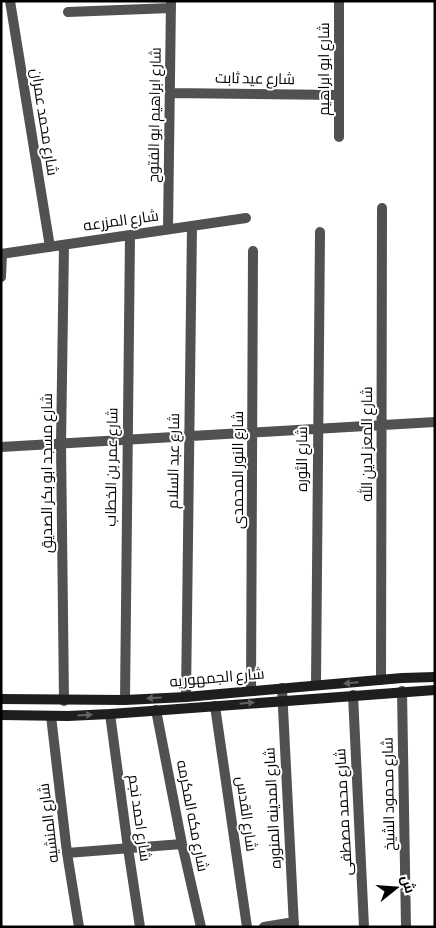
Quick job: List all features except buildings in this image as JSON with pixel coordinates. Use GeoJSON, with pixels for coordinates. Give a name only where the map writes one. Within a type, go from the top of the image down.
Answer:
{"type":"FeatureCollection","features":[{"type":"Feature","properties":{"kind":"main road","name":"شارع الجمهوريه"},"geometry":{"type":"LineString","coordinates":[[1,699],[125,700],[435,677]]}},
{"type":"Feature","properties":{"kind":"main road","name":"شارع الجمهوريه"},"geometry":{"type":"LineString","coordinates":[[1,715],[110,714],[435,690]]}},
{"type":"Feature","properties":{"kind":"street","name":"شارع محمد عمران"},"geometry":{"type":"LineString","coordinates":[[10,1],[50,247]]}},
{"type":"Feature","properties":{"kind":"street","name":"شارع ابو ابراهيم"},"geometry":{"type":"LineString","coordinates":[[339,1],[339,137]]}},
{"type":"Feature","properties":{"kind":"street"},"geometry":{"type":"LineString","coordinates":[[68,12],[171,4]]}},
{"type":"Feature","properties":{"kind":"street","name":"شارع ابراهيم ابو الفتوح"},"geometry":{"type":"LineString","coordinates":[[168,229],[171,4]]}},
{"type":"Feature","properties":{"kind":"street"},"geometry":{"type":"LineString","coordinates":[[1,20],[12,19]]}},
{"type":"Feature","properties":{"kind":"street","name":"شارع عيد ثابت"},"geometry":{"type":"LineString","coordinates":[[170,93],[339,95]]}},
{"type":"Feature","properties":{"kind":"street","name":"شارع المعز لدين الله"},"geometry":{"type":"LineString","coordinates":[[380,680],[382,208]]}},
{"type":"Feature","properties":{"kind":"street","name":"شارع المزرعه"},"geometry":{"type":"LineString","coordinates":[[2,254],[246,218]]}},
{"type":"Feature","properties":{"kind":"street","name":"شارع عبد السلام"},"geometry":{"type":"LineString","coordinates":[[186,696],[192,226]]}},
{"type":"Feature","properties":{"kind":"street","name":"شارع الثوره"},"geometry":{"type":"LineString","coordinates":[[316,685],[320,232]]}},
{"type":"Feature","properties":{"kind":"street","name":"شارع عمر بن الخطاب"},"geometry":{"type":"LineString","coordinates":[[125,700],[130,235]]}},
{"type":"Feature","properties":{"kind":"street","name":"شارع مسجد ابو بكر الصديق"},"geometry":{"type":"LineString","coordinates":[[64,244],[61,444],[64,701]]}},
{"type":"Feature","properties":{"kind":"street","name":"شارع النور المحمدى"},"geometry":{"type":"LineString","coordinates":[[251,690],[254,432],[253,251]]}},
{"type":"Feature","properties":{"kind":"street"},"geometry":{"type":"LineString","coordinates":[[1,278],[2,254]]}},
{"type":"Feature","properties":{"kind":"street"},"geometry":{"type":"LineString","coordinates":[[1,447],[435,422]]}},
{"type":"Feature","properties":{"kind":"street","name":"شارع المدينه المنوره"},"geometry":{"type":"LineString","coordinates":[[282,688],[294,924]]}},
{"type":"Feature","properties":{"kind":"street","name":"شارع محمود الشيخ"},"geometry":{"type":"LineString","coordinates":[[402,691],[406,927]]}},
{"type":"Feature","properties":{"kind":"street","name":"شارع محمد مصطفى"},"geometry":{"type":"LineString","coordinates":[[353,695],[364,927]]}},
{"type":"Feature","properties":{"kind":"street","name":"شارع القدس"},"geometry":{"type":"LineString","coordinates":[[215,706],[247,927]]}},
{"type":"Feature","properties":{"kind":"street","name":"شارع مكه المكرمه"},"geometry":{"type":"LineString","coordinates":[[156,710],[182,844],[201,927]]}},
{"type":"Feature","properties":{"kind":"street","name":"شارع احمد نجم"},"geometry":{"type":"LineString","coordinates":[[110,714],[140,927]]}},
{"type":"Feature","properties":{"kind":"street","name":"شارع المنشيه"},"geometry":{"type":"LineString","coordinates":[[52,716],[67,852],[79,927]]}},
{"type":"Feature","properties":{"kind":"street"},"geometry":{"type":"LineString","coordinates":[[67,852],[182,844]]}},
{"type":"Feature","properties":{"kind":"street"},"geometry":{"type":"LineString","coordinates":[[264,927],[294,924]]}}]}
